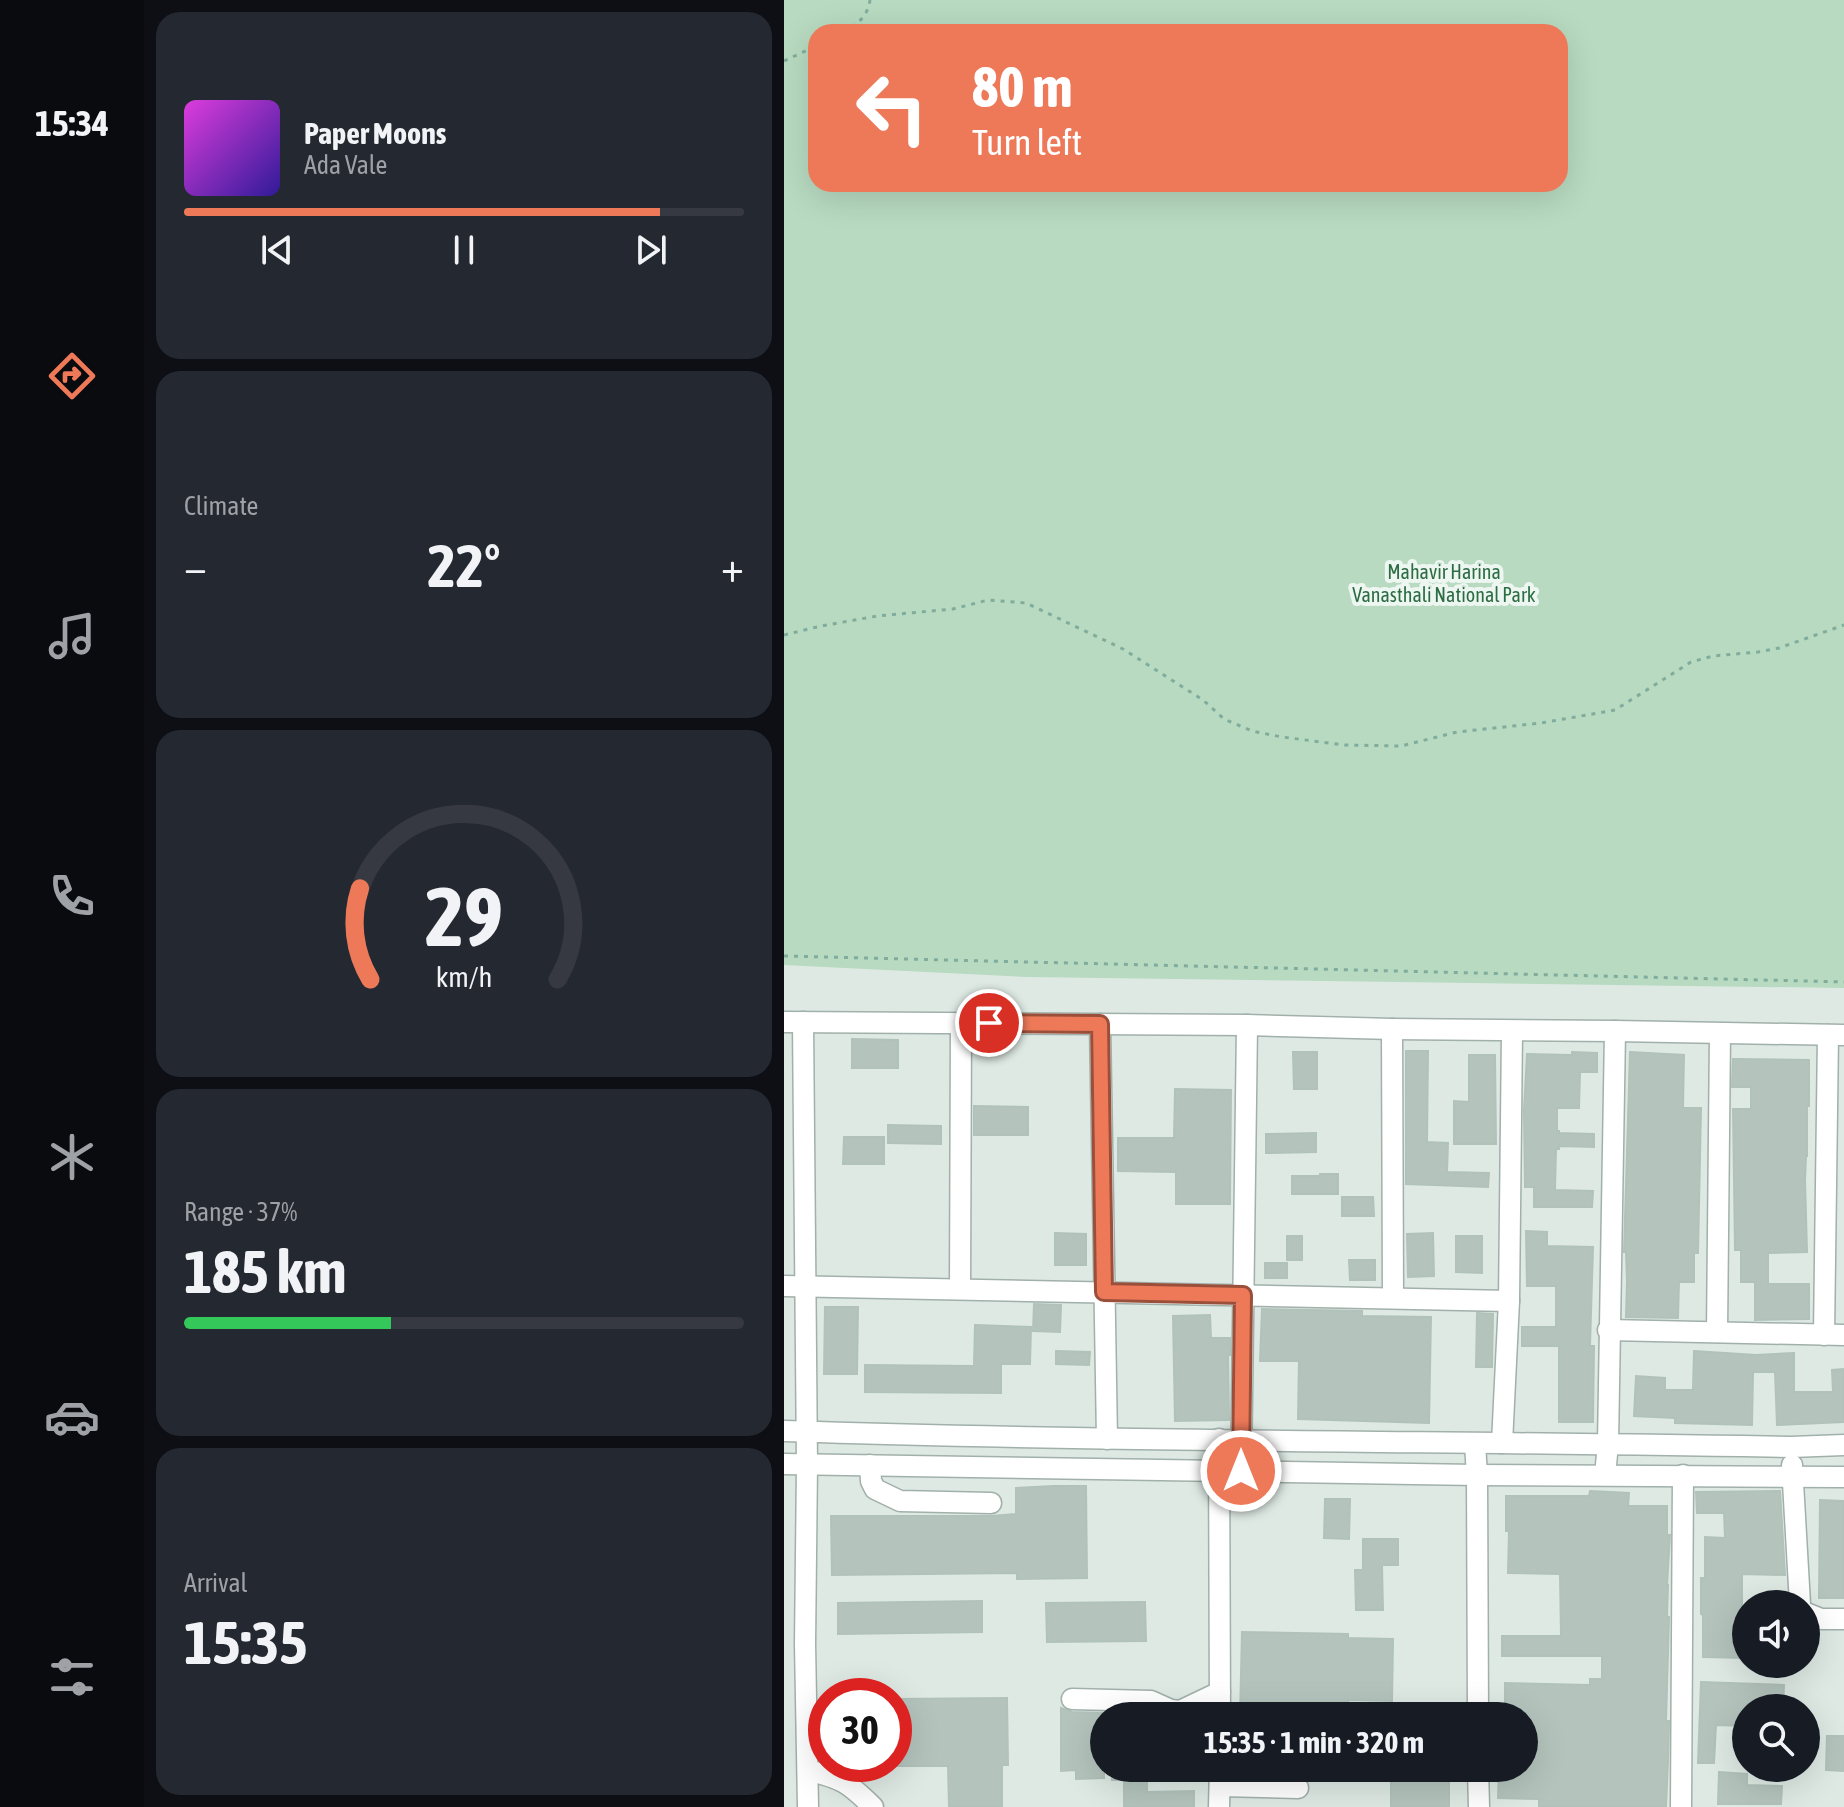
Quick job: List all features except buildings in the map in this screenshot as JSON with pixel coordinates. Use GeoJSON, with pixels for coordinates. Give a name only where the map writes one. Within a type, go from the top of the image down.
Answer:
{"type":"FeatureCollection","features":[{"type":"Feature","properties":{"kind":"street"},"geometry":{"type":"LineString","coordinates":[[808,1770],[794,1644],[807,1465],[807,1286],[794,1022],[1247,1025],[1836,1035],[1834,1335],[1608,1330]]}},
{"type":"Feature","properties":{"kind":"street"},"geometry":{"type":"LineString","coordinates":[[960,1289],[961,1023]]}},
{"type":"Feature","properties":{"kind":"street"},"geometry":{"type":"LineString","coordinates":[[1100,1024],[1107,1439]]}},
{"type":"Feature","properties":{"kind":"street"},"geometry":{"type":"LineString","coordinates":[[1241,1471],[1247,1025]]}},
{"type":"Feature","properties":{"kind":"street"},"geometry":{"type":"LineString","coordinates":[[1392,1029],[1393,1297]]}},
{"type":"Feature","properties":{"kind":"street"},"geometry":{"type":"LineString","coordinates":[[1502,1443],[1509,1301],[1512,1031]]}},
{"type":"Feature","properties":{"kind":"street"},"geometry":{"type":"LineString","coordinates":[[1605,1475],[1615,1031]]}},
{"type":"Feature","properties":{"kind":"street"},"geometry":{"type":"LineString","coordinates":[[1717,1332],[1720,1034]]}},
{"type":"Feature","properties":{"kind":"street"},"geometry":{"type":"LineString","coordinates":[[784,1286],[1509,1301]]}},
{"type":"Feature","properties":{"kind":"street"},"geometry":{"type":"LineString","coordinates":[[784,1431],[1475,1444],[1844,1445]]}},
{"type":"Feature","properties":{"kind":"street"},"geometry":{"type":"LineString","coordinates":[[1219,1439],[1220,1702]]}},
{"type":"Feature","properties":{"kind":"street"},"geometry":{"type":"LineString","coordinates":[[1475,1444],[1478,1702]]}},
{"type":"Feature","properties":{"kind":"street"},"geometry":{"type":"LineString","coordinates":[[1791,1447],[1799,1590]]}},
{"type":"Feature","properties":{"kind":"street"},"geometry":{"type":"LineString","coordinates":[[784,1464],[1477,1475],[1844,1477]]}},
{"type":"Feature","properties":{"kind":"street"},"geometry":{"type":"LineString","coordinates":[[870,1465],[875,1489],[900,1501],[991,1503]]}},
{"type":"Feature","properties":{"kind":"street"},"geometry":{"type":"LineString","coordinates":[[1681,1807],[1683,1475]]}},
{"type":"Feature","properties":{"kind":"street"},"geometry":{"type":"LineString","coordinates":[[1820,1619],[1844,1619]]}},
{"type":"Feature","properties":{"kind":"street"},"geometry":{"type":"LineString","coordinates":[[1072,1699],[1151,1701],[1180,1711],[1220,1692]]}},
{"type":"Feature","properties":{"kind":"street"},"geometry":{"type":"LineString","coordinates":[[808,1782],[808,1807]]}},
{"type":"Feature","properties":{"kind":"street"},"geometry":{"type":"LineString","coordinates":[[845,1782],[873,1807]]}},
{"type":"Feature","properties":{"kind":"street"},"geometry":{"type":"LineString","coordinates":[[1219,1807],[1220,1782]]}},
{"type":"Feature","properties":{"kind":"street"},"geometry":{"type":"LineString","coordinates":[[1255,1782],[1298,1788]]}},
{"type":"Feature","properties":{"kind":"street"},"geometry":{"type":"LineString","coordinates":[[1478,1782],[1479,1807]]}},
{"type":"Feature","properties":{"kind":"path"},"geometry":{"type":"LineString","coordinates":[[859,24],[871,4],[870,0]]}},
{"type":"Feature","properties":{"kind":"path"},"geometry":{"type":"LineString","coordinates":[[784,61],[808,50]]}},
{"type":"Feature","properties":{"kind":"path"},"geometry":{"type":"LineString","coordinates":[[784,635],[877,616],[953,609],[988,600],[1026,603],[1123,649],[1203,700],[1224,719],[1252,731],[1345,745],[1401,746],[1457,732],[1541,723],[1615,710],[1691,662],[1713,656],[1779,648],[1844,625]]}},
{"type":"Feature","properties":{"kind":"path"},"geometry":{"type":"LineString","coordinates":[[784,956],[1844,982]]}},
{"type":"Feature","properties":{"kind":"green space","name":"Mahavir Harina Vanasthali National Park"},"geometry":{"type":"Polygon","coordinates":[[[784,0],[1844,0],[1844,988],[1027,977],[784,965],[784,0]]]}},
{"type":"Feature","properties":{"kind":"route"},"geometry":{"type":"LineString","coordinates":[[989,1023],[1100,1024],[1104,1292],[1243,1295],[1241,1471]]}}]}
